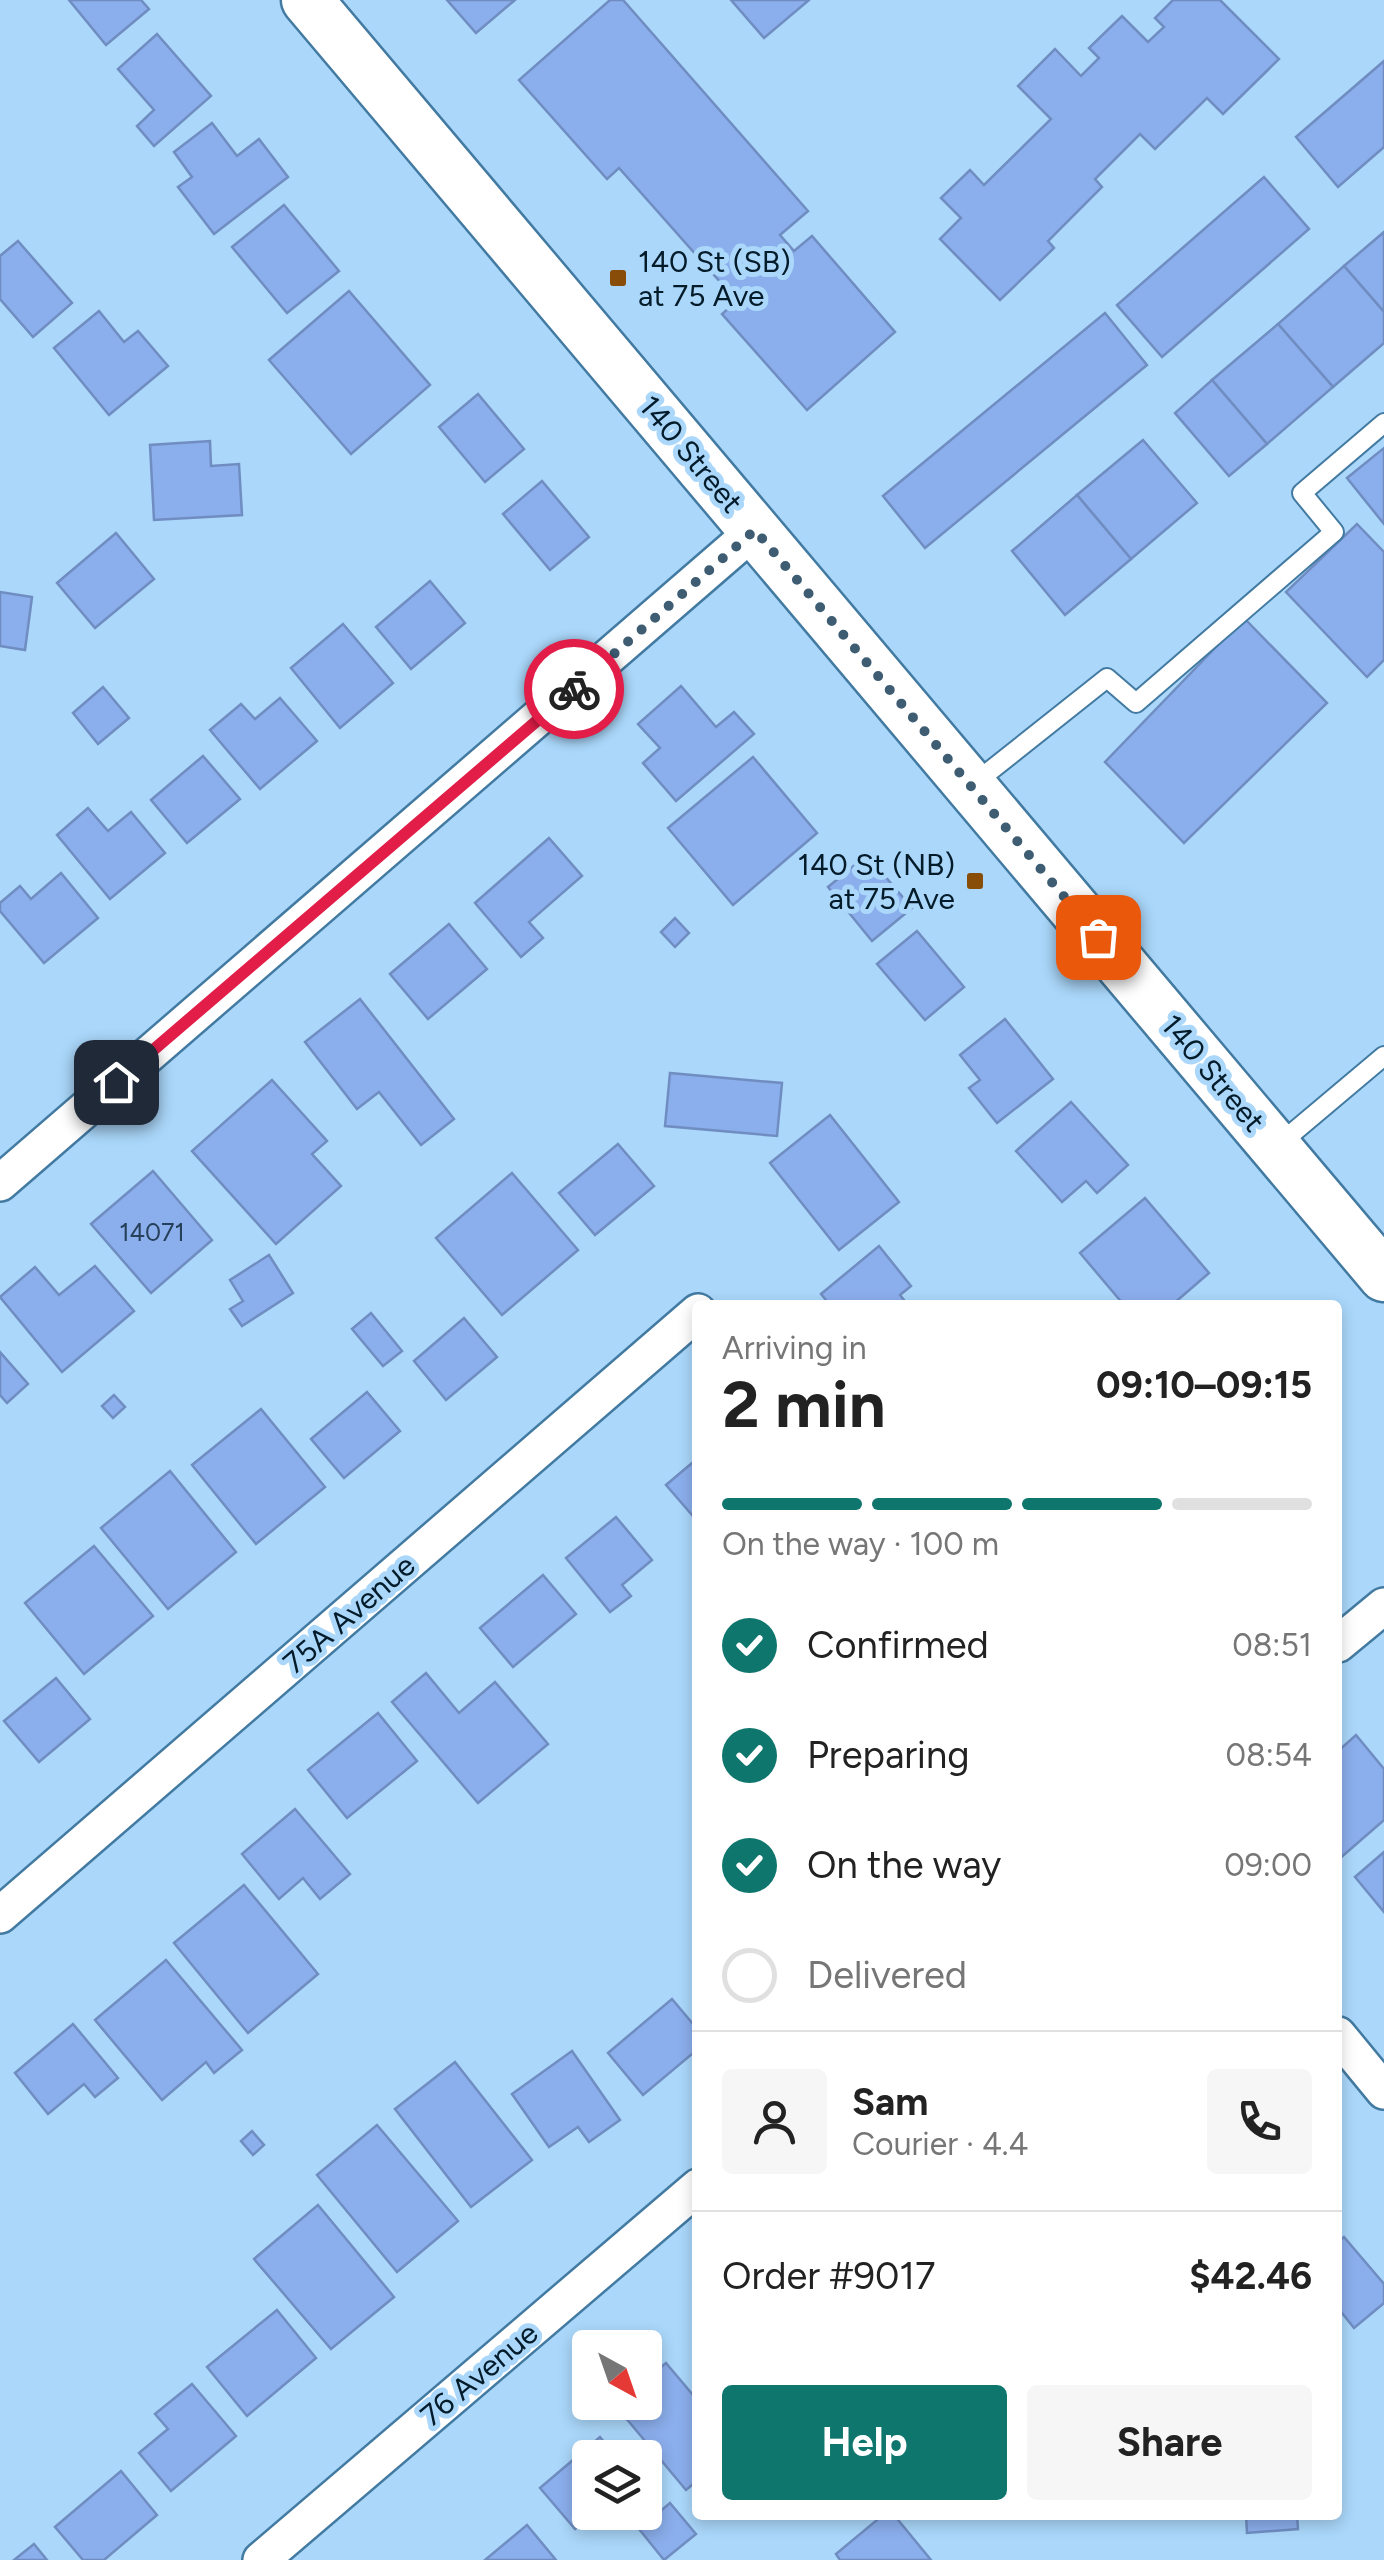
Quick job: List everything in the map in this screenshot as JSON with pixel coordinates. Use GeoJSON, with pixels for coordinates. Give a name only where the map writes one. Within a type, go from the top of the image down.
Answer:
{"type":"FeatureCollection","features":[{"type":"Feature","properties":{"kind":"main road","name":"140 Street"},"geometry":{"type":"LineString","coordinates":[[308,0],[1384,1276]]}},
{"type":"Feature","properties":{"kind":"street"},"geometry":{"type":"LineString","coordinates":[[0,1183],[755,530]]}},
{"type":"Feature","properties":{"kind":"street","name":"75A Avenue"},"geometry":{"type":"LineString","coordinates":[[0,1916],[692,1320]]}},
{"type":"Feature","properties":{"kind":"street"},"geometry":{"type":"LineString","coordinates":[[1342,1641],[1384,1606]]}},
{"type":"Feature","properties":{"kind":"street"},"geometry":{"type":"LineString","coordinates":[[1342,2040],[1384,2091]]}},
{"type":"Feature","properties":{"kind":"street","name":"76 Avenue"},"geometry":{"type":"LineString","coordinates":[[261,2560],[692,2192]]}},
{"type":"Feature","properties":{"kind":"lane"},"geometry":{"type":"LineString","coordinates":[[971,786],[1107,678],[1136,703],[1334,532],[1302,493],[1384,423]]}},
{"type":"Feature","properties":{"kind":"lane"},"geometry":{"type":"LineString","coordinates":[[1276,1147],[1384,1056]]}},
{"type":"Feature","properties":{"kind":"building"},"geometry":{"type":"Polygon","coordinates":[[[69,0],[141,0],[149,9],[106,45],[69,0]]]}},
{"type":"Feature","properties":{"kind":"building"},"geometry":{"type":"Polygon","coordinates":[[[447,0],[515,0],[476,33],[447,0]]]}},
{"type":"Feature","properties":{"kind":"building"},"geometry":{"type":"Polygon","coordinates":[[[610,0],[623,0],[808,211],[780,235],[794,251],[812,236],[895,332],[807,410],[722,314],[737,301],[619,168],[607,179],[519,80],[610,0]]]}},
{"type":"Feature","properties":{"kind":"building"},"geometry":{"type":"Polygon","coordinates":[[[731,0],[809,0],[764,38],[731,0]]]}},
{"type":"Feature","properties":{"kind":"building"},"geometry":{"type":"Polygon","coordinates":[[[1173,0],[1220,0],[1279,59],[1223,114],[1207,98],[1155,149],[1140,134],[1095,179],[1102,187],[1048,241],[1054,248],[1000,300],[940,239],[961,218],[941,198],[970,170],[984,185],[1051,119],[1018,86],[1055,49],[1081,76],[1099,58],[1089,48],[1122,16],[1148,42],[1164,27],[1155,18],[1173,0]]]}},
{"type":"Feature","properties":{"kind":"building"},"geometry":{"type":"Polygon","coordinates":[[[157,34],[211,96],[154,146],[137,126],[154,110],[118,69],[157,34]]]}},
{"type":"Feature","properties":{"kind":"building"},"geometry":{"type":"Polygon","coordinates":[[[1384,61],[1384,147],[1338,187],[1296,137],[1384,61]]]}},
{"type":"Feature","properties":{"kind":"building"},"geometry":{"type":"Polygon","coordinates":[[[212,123],[237,156],[259,139],[288,177],[214,234],[178,187],[192,177],[174,152],[212,123]]]}},
{"type":"Feature","properties":{"kind":"building"},"geometry":{"type":"Polygon","coordinates":[[[1264,177],[1309,229],[1162,357],[1117,305],[1264,177]]]}},
{"type":"Feature","properties":{"kind":"building"},"geometry":{"type":"Polygon","coordinates":[[[284,205],[339,271],[287,313],[232,247],[284,205]]]}},
{"type":"Feature","properties":{"kind":"building"},"geometry":{"type":"Polygon","coordinates":[[[1384,232],[1384,312],[1344,266],[1384,232]]]}},
{"type":"Feature","properties":{"kind":"building"},"geometry":{"type":"Polygon","coordinates":[[[18,241],[72,303],[33,337],[0,299],[0,256],[18,241]]]}},
{"type":"Feature","properties":{"kind":"building"},"geometry":{"type":"Polygon","coordinates":[[[1344,266],[1384,312],[1384,343],[1333,387],[1278,324],[1344,266]]]}},
{"type":"Feature","properties":{"kind":"building"},"geometry":{"type":"Polygon","coordinates":[[[349,291],[430,385],[351,454],[269,360],[349,291]]]}},
{"type":"Feature","properties":{"kind":"building"},"geometry":{"type":"Polygon","coordinates":[[[99,311],[124,342],[138,331],[168,366],[109,415],[54,348],[99,311]]]}},
{"type":"Feature","properties":{"kind":"building"},"geometry":{"type":"Polygon","coordinates":[[[1105,313],[1147,365],[925,548],[883,496],[1105,313]]]}},
{"type":"Feature","properties":{"kind":"building"},"geometry":{"type":"Polygon","coordinates":[[[1278,324],[1333,387],[1267,444],[1212,380],[1278,324]]]}},
{"type":"Feature","properties":{"kind":"building"},"geometry":{"type":"Polygon","coordinates":[[[1212,380],[1267,444],[1229,476],[1175,413],[1212,380]]]}},
{"type":"Feature","properties":{"kind":"building"},"geometry":{"type":"Polygon","coordinates":[[[478,394],[524,449],[485,482],[439,427],[478,394]]]}},
{"type":"Feature","properties":{"kind":"building"},"geometry":{"type":"Polygon","coordinates":[[[1143,440],[1197,503],[1131,559],[1077,495],[1143,440]]]}},
{"type":"Feature","properties":{"kind":"building"},"geometry":{"type":"Polygon","coordinates":[[[210,441],[211,466],[239,464],[242,515],[154,520],[150,445],[210,441]]]}},
{"type":"Feature","properties":{"kind":"building"},"geometry":{"type":"Polygon","coordinates":[[[1384,448],[1384,524],[1347,478],[1384,448]]]}},
{"type":"Feature","properties":{"kind":"building"},"geometry":{"type":"Polygon","coordinates":[[[542,481],[589,537],[550,570],[503,514],[542,481]]]}},
{"type":"Feature","properties":{"kind":"building"},"geometry":{"type":"Polygon","coordinates":[[[1077,495],[1131,559],[1065,615],[1012,551],[1077,495]]]}},
{"type":"Feature","properties":{"kind":"building"},"geometry":{"type":"Polygon","coordinates":[[[1357,524],[1384,552],[1384,660],[1367,677],[1286,592],[1357,524]]]}},
{"type":"Feature","properties":{"kind":"building"},"geometry":{"type":"Polygon","coordinates":[[[116,533],[154,579],[95,628],[57,583],[116,533]]]}},
{"type":"Feature","properties":{"kind":"building"},"geometry":{"type":"Polygon","coordinates":[[[430,581],[465,623],[411,669],[376,627],[430,581]]]}},
{"type":"Feature","properties":{"kind":"building"},"geometry":{"type":"Polygon","coordinates":[[[0,592],[32,597],[25,650],[0,646],[0,592]]]}},
{"type":"Feature","properties":{"kind":"building"},"geometry":{"type":"Polygon","coordinates":[[[1244,618],[1327,703],[1184,843],[1105,762],[1244,618]]]}},
{"type":"Feature","properties":{"kind":"building"},"geometry":{"type":"Polygon","coordinates":[[[343,624],[393,683],[340,728],[291,668],[343,624]]]}},
{"type":"Feature","properties":{"kind":"building"},"geometry":{"type":"Polygon","coordinates":[[[681,686],[716,727],[734,712],[754,734],[676,801],[643,763],[660,748],[638,724],[681,686]]]}},
{"type":"Feature","properties":{"kind":"building"},"geometry":{"type":"Polygon","coordinates":[[[103,687],[129,718],[98,744],[73,713],[103,687]]]}},
{"type":"Feature","properties":{"kind":"building"},"geometry":{"type":"Polygon","coordinates":[[[280,698],[317,741],[260,789],[210,730],[241,704],[255,719],[280,698]]]}},
{"type":"Feature","properties":{"kind":"building"},"geometry":{"type":"Polygon","coordinates":[[[203,756],[240,799],[187,843],[151,800],[203,756]]]}},
{"type":"Feature","properties":{"kind":"building"},"geometry":{"type":"Polygon","coordinates":[[[753,757],[817,833],[733,905],[668,828],[753,757]]]}},
{"type":"Feature","properties":{"kind":"building"},"geometry":{"type":"Polygon","coordinates":[[[88,808],[108,831],[131,812],[165,853],[110,899],[57,835],[88,808]]]}},
{"type":"Feature","properties":{"kind":"building"},"geometry":{"type":"Polygon","coordinates":[[[549,838],[582,876],[529,922],[543,938],[521,957],[475,903],[549,838]]]}},
{"type":"Feature","properties":{"kind":"building"},"geometry":{"type":"Polygon","coordinates":[[[867,855],[912,908],[872,941],[828,887],[867,855]]]}},
{"type":"Feature","properties":{"kind":"building"},"geometry":{"type":"Polygon","coordinates":[[[61,873],[98,918],[44,963],[0,911],[0,903],[20,886],[31,899],[61,873]]]}},
{"type":"Feature","properties":{"kind":"building"},"geometry":{"type":"Polygon","coordinates":[[[675,918],[689,933],[675,947],[661,932],[675,918]]]}},
{"type":"Feature","properties":{"kind":"building"},"geometry":{"type":"Polygon","coordinates":[[[449,924],[487,969],[428,1019],[390,974],[449,924]]]}},
{"type":"Feature","properties":{"kind":"building"},"geometry":{"type":"Polygon","coordinates":[[[917,931],[964,987],[925,1020],[877,964],[917,931]]]}},
{"type":"Feature","properties":{"kind":"building"},"geometry":{"type":"Polygon","coordinates":[[[360,999],[454,1119],[421,1145],[379,1092],[357,1109],[305,1042],[360,999]]]}},
{"type":"Feature","properties":{"kind":"building"},"geometry":{"type":"Polygon","coordinates":[[[1005,1019],[1053,1079],[997,1123],[969,1088],[980,1080],[960,1055],[1005,1019]]]}},
{"type":"Feature","properties":{"kind":"building"},"geometry":{"type":"Polygon","coordinates":[[[670,1073],[782,1083],[777,1136],[665,1126],[670,1073]]]}},
{"type":"Feature","properties":{"kind":"building"},"geometry":{"type":"Polygon","coordinates":[[[272,1080],[327,1141],[312,1154],[341,1186],[276,1244],[192,1151],[272,1080]]]}},
{"type":"Feature","properties":{"kind":"building"},"geometry":{"type":"Polygon","coordinates":[[[1071,1102],[1128,1165],[1097,1193],[1086,1181],[1062,1202],[1016,1151],[1071,1102]]]}},
{"type":"Feature","properties":{"kind":"building"},"geometry":{"type":"Polygon","coordinates":[[[830,1115],[899,1202],[839,1250],[770,1163],[830,1115]]]}},
{"type":"Feature","properties":{"kind":"building"},"geometry":{"type":"Polygon","coordinates":[[[618,1144],[654,1186],[595,1235],[559,1193],[618,1144]]]}},
{"type":"Feature","properties":{"kind":"building"},"geometry":{"type":"Polygon","coordinates":[[[153,1171],[212,1240],[151,1293],[91,1224],[153,1171]]]}},
{"type":"Feature","properties":{"kind":"building"},"geometry":{"type":"Polygon","coordinates":[[[512,1173],[578,1250],[502,1315],[436,1238],[512,1173]]]}},
{"type":"Feature","properties":{"kind":"building"},"geometry":{"type":"Polygon","coordinates":[[[1145,1198],[1209,1273],[1178,1300],[1120,1300],[1080,1253],[1145,1198]]]}},
{"type":"Feature","properties":{"kind":"building"},"geometry":{"type":"Polygon","coordinates":[[[879,1246],[911,1286],[900,1295],[904,1300],[826,1300],[821,1294],[879,1246]]]}},
{"type":"Feature","properties":{"kind":"building"},"geometry":{"type":"Polygon","coordinates":[[[269,1255],[293,1293],[242,1326],[230,1309],[243,1301],[230,1280],[269,1255]]]}},
{"type":"Feature","properties":{"kind":"building"},"geometry":{"type":"Polygon","coordinates":[[[95,1266],[134,1311],[62,1372],[0,1297],[35,1267],[59,1295],[95,1266]]]}},
{"type":"Feature","properties":{"kind":"building"},"geometry":{"type":"Polygon","coordinates":[[[371,1313],[402,1351],[383,1366],[352,1329],[371,1313]]]}},
{"type":"Feature","properties":{"kind":"building"},"geometry":{"type":"Polygon","coordinates":[[[464,1318],[497,1357],[446,1400],[414,1361],[464,1318]]]}},
{"type":"Feature","properties":{"kind":"building"},"geometry":{"type":"Polygon","coordinates":[[[0,1352],[28,1384],[7,1403],[0,1395],[0,1352]]]}},
{"type":"Feature","properties":{"kind":"building"},"geometry":{"type":"Polygon","coordinates":[[[367,1392],[400,1431],[344,1478],[311,1439],[367,1392]]]}},
{"type":"Feature","properties":{"kind":"building"},"geometry":{"type":"Polygon","coordinates":[[[114,1395],[125,1407],[113,1418],[102,1406],[114,1395]]]}},
{"type":"Feature","properties":{"kind":"building"},"geometry":{"type":"Polygon","coordinates":[[[261,1409],[325,1487],[256,1544],[192,1465],[261,1409]]]}},
{"type":"Feature","properties":{"kind":"building"},"geometry":{"type":"Polygon","coordinates":[[[692,1463],[692,1515],[666,1485],[692,1463]]]}},
{"type":"Feature","properties":{"kind":"building"},"geometry":{"type":"Polygon","coordinates":[[[170,1471],[236,1552],[168,1609],[101,1528],[170,1471]]]}},
{"type":"Feature","properties":{"kind":"building"},"geometry":{"type":"Polygon","coordinates":[[[616,1517],[652,1560],[622,1585],[631,1596],[610,1612],[566,1558],[616,1517]]]}},
{"type":"Feature","properties":{"kind":"building"},"geometry":{"type":"Polygon","coordinates":[[[94,1546],[153,1616],[84,1674],[25,1603],[94,1546]]]}},
{"type":"Feature","properties":{"kind":"building"},"geometry":{"type":"Polygon","coordinates":[[[543,1575],[576,1614],[513,1667],[480,1628],[543,1575]]]}},
{"type":"Feature","properties":{"kind":"building"},"geometry":{"type":"Polygon","coordinates":[[[426,1673],[459,1713],[495,1682],[548,1744],[478,1803],[392,1702],[426,1673]]]}},
{"type":"Feature","properties":{"kind":"building"},"geometry":{"type":"Polygon","coordinates":[[[56,1678],[90,1719],[39,1762],[4,1721],[56,1678]]]}},
{"type":"Feature","properties":{"kind":"building"},"geometry":{"type":"Polygon","coordinates":[[[378,1713],[417,1761],[347,1818],[308,1770],[378,1713]]]}},
{"type":"Feature","properties":{"kind":"building"},"geometry":{"type":"Polygon","coordinates":[[[1356,1735],[1384,1769],[1384,1820],[1342,1857],[1342,1747],[1356,1735]]]}},
{"type":"Feature","properties":{"kind":"building"},"geometry":{"type":"Polygon","coordinates":[[[295,1809],[350,1874],[320,1899],[303,1878],[279,1899],[242,1854],[295,1809]]]}},
{"type":"Feature","properties":{"kind":"building"},"geometry":{"type":"Polygon","coordinates":[[[1384,1852],[1384,1912],[1355,1877],[1384,1852]]]}},
{"type":"Feature","properties":{"kind":"building"},"geometry":{"type":"Polygon","coordinates":[[[244,1885],[318,1974],[248,2033],[174,1943],[244,1885]]]}},
{"type":"Feature","properties":{"kind":"building"},"geometry":{"type":"Polygon","coordinates":[[[166,1960],[242,2050],[214,2073],[206,2062],[162,2100],[95,2020],[166,1960]]]}},
{"type":"Feature","properties":{"kind":"building"},"geometry":{"type":"Polygon","coordinates":[[[672,1999],[692,2023],[692,2054],[643,2095],[608,2053],[672,1999]]]}},
{"type":"Feature","properties":{"kind":"building"},"geometry":{"type":"Polygon","coordinates":[[[73,2024],[118,2078],[95,2097],[84,2084],[48,2114],[15,2073],[73,2024]]]}},
{"type":"Feature","properties":{"kind":"building"},"geometry":{"type":"Polygon","coordinates":[[[572,2051],[620,2120],[589,2142],[578,2127],[549,2147],[512,2094],[572,2051]]]}},
{"type":"Feature","properties":{"kind":"building"},"geometry":{"type":"Polygon","coordinates":[[[455,2062],[532,2160],[471,2207],[395,2109],[455,2062]]]}},
{"type":"Feature","properties":{"kind":"building"},"geometry":{"type":"Polygon","coordinates":[[[377,2125],[458,2221],[397,2272],[317,2175],[377,2125]]]}},
{"type":"Feature","properties":{"kind":"building"},"geometry":{"type":"Polygon","coordinates":[[[252,2131],[264,2145],[253,2155],[241,2141],[252,2131]]]}},
{"type":"Feature","properties":{"kind":"building"},"geometry":{"type":"Polygon","coordinates":[[[318,2205],[394,2297],[331,2349],[254,2259],[318,2205]]]}},
{"type":"Feature","properties":{"kind":"building"},"geometry":{"type":"Polygon","coordinates":[[[1342,2239],[1384,2284],[1384,2303],[1354,2328],[1342,2313],[1342,2239]]]}},
{"type":"Feature","properties":{"kind":"building"},"geometry":{"type":"Polygon","coordinates":[[[277,2310],[316,2358],[247,2416],[207,2367],[277,2310]]]}},
{"type":"Feature","properties":{"kind":"building"},"geometry":{"type":"Polygon","coordinates":[[[666,2363],[692,2394],[692,2485],[686,2490],[662,2461],[662,2440],[644,2440],[628,2420],[662,2420],[662,2366],[666,2363]]]}},
{"type":"Feature","properties":{"kind":"building"},"geometry":{"type":"Polygon","coordinates":[[[192,2384],[236,2436],[171,2491],[139,2453],[168,2429],[155,2414],[192,2384]]]}},
{"type":"Feature","properties":{"kind":"building"},"geometry":{"type":"Polygon","coordinates":[[[572,2461],[572,2525],[540,2488],[572,2461]]]}},
{"type":"Feature","properties":{"kind":"building"},"geometry":{"type":"Polygon","coordinates":[[[121,2471],[157,2515],[104,2560],[83,2560],[55,2527],[121,2471]]]}},
{"type":"Feature","properties":{"kind":"building"},"geometry":{"type":"Polygon","coordinates":[[[670,2503],[696,2534],[664,2560],[640,2530],[662,2530],[662,2510],[670,2503]]]}},
{"type":"Feature","properties":{"kind":"building"},"geometry":{"type":"Polygon","coordinates":[[[877,2520],[898,2520],[931,2560],[840,2560],[836,2554],[877,2520]]]}},
{"type":"Feature","properties":{"kind":"building"},"geometry":{"type":"Polygon","coordinates":[[[1246,2520],[1297,2520],[1298,2529],[1247,2533],[1246,2520]]]}},
{"type":"Feature","properties":{"kind":"building"},"geometry":{"type":"Polygon","coordinates":[[[527,2525],[556,2560],[485,2560],[527,2525]]]}},
{"type":"Feature","properties":{"kind":"building"},"geometry":{"type":"Polygon","coordinates":[[[34,2544],[47,2560],[14,2560],[34,2544]]]}},
{"type":"Feature","properties":{"kind":"way so far"},"geometry":{"type":"LineString","coordinates":[[574,689],[755,530],[1098,937]]}},
{"type":"Feature","properties":{"kind":"place","name":"140 St (SB) at 75 Ave"},"geometry":{"type":"Point","coordinates":[618,278]}},
{"type":"Feature","properties":{"kind":"place","name":"140 St (NB) at 75 Ave"},"geometry":{"type":"Point","coordinates":[975,881]}},
{"type":"Feature","properties":{"kind":"route"},"geometry":{"type":"LineString","coordinates":[[116,1082],[574,689]]}}]}
